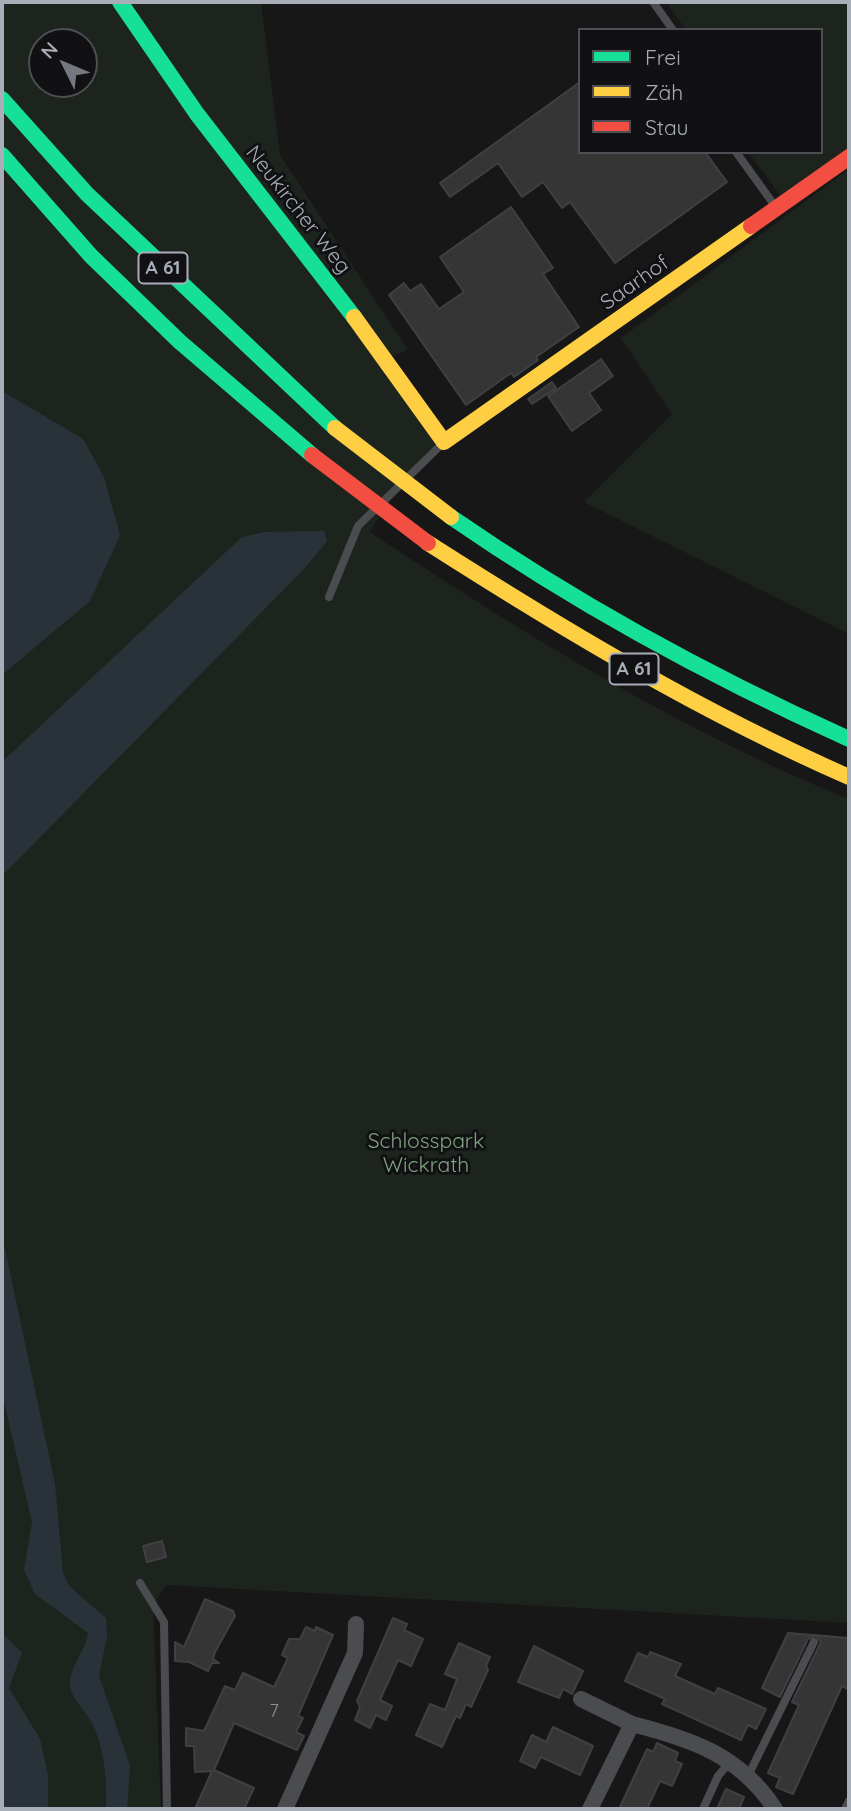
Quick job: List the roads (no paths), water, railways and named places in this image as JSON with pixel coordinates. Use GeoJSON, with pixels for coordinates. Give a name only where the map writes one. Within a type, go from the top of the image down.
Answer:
{"type":"FeatureCollection","features":[{"type":"Feature","properties":{"kind":"main road","name":"Neukircher Weg"},"geometry":{"type":"LineString","coordinates":[[120,2],[197,114],[349,311],[444,442]]}},
{"type":"Feature","properties":{"kind":"main road","name":"A 61"},"geometry":{"type":"LineString","coordinates":[[2,99],[87,194],[335,428],[452,517],[498,551],[662,648],[849,739]]}},
{"type":"Feature","properties":{"kind":"main road","name":"A 61"},"geometry":{"type":"LineString","coordinates":[[2,155],[91,256],[180,342],[312,455],[428,543],[566,632],[702,705],[849,777]]}},
{"type":"Feature","properties":{"kind":"main road","name":"Saarhof"},"geometry":{"type":"LineString","coordinates":[[444,442],[849,157]]}},
{"type":"Feature","properties":{"kind":"street"},"geometry":{"type":"LineString","coordinates":[[285,1809],[355,1653],[356,1624]]}},
{"type":"Feature","properties":{"kind":"street"},"geometry":{"type":"LineString","coordinates":[[581,1699],[632,1724],[689,1739],[730,1762],[775,1809]]}},
{"type":"Feature","properties":{"kind":"street"},"geometry":{"type":"LineString","coordinates":[[590,1809],[632,1724]]}},
{"type":"Feature","properties":{"kind":"lane"},"geometry":{"type":"LineString","coordinates":[[653,2],[672,28]]}},
{"type":"Feature","properties":{"kind":"lane"},"geometry":{"type":"LineString","coordinates":[[737,154],[777,209]]}},
{"type":"Feature","properties":{"kind":"lane"},"geometry":{"type":"LineString","coordinates":[[329,597],[358,526],[444,442]]}},
{"type":"Feature","properties":{"kind":"lane"},"geometry":{"type":"LineString","coordinates":[[141,1583],[164,1622],[167,1809]]}},
{"type":"Feature","properties":{"kind":"lane"},"geometry":{"type":"LineString","coordinates":[[747,1778],[814,1642]]}},
{"type":"Feature","properties":{"kind":"lane"},"geometry":{"type":"LineString","coordinates":[[703,1809],[718,1776],[730,1762]]}},
{"type":"Feature","properties":{"kind":"lane"},"geometry":{"type":"LineString","coordinates":[[845,1809],[849,1801]]}},
{"type":"Feature","properties":{"kind":"park label","name":"Schlosspark Wickrath"},"geometry":{"type":"Point","coordinates":[426,1154]}}]}
